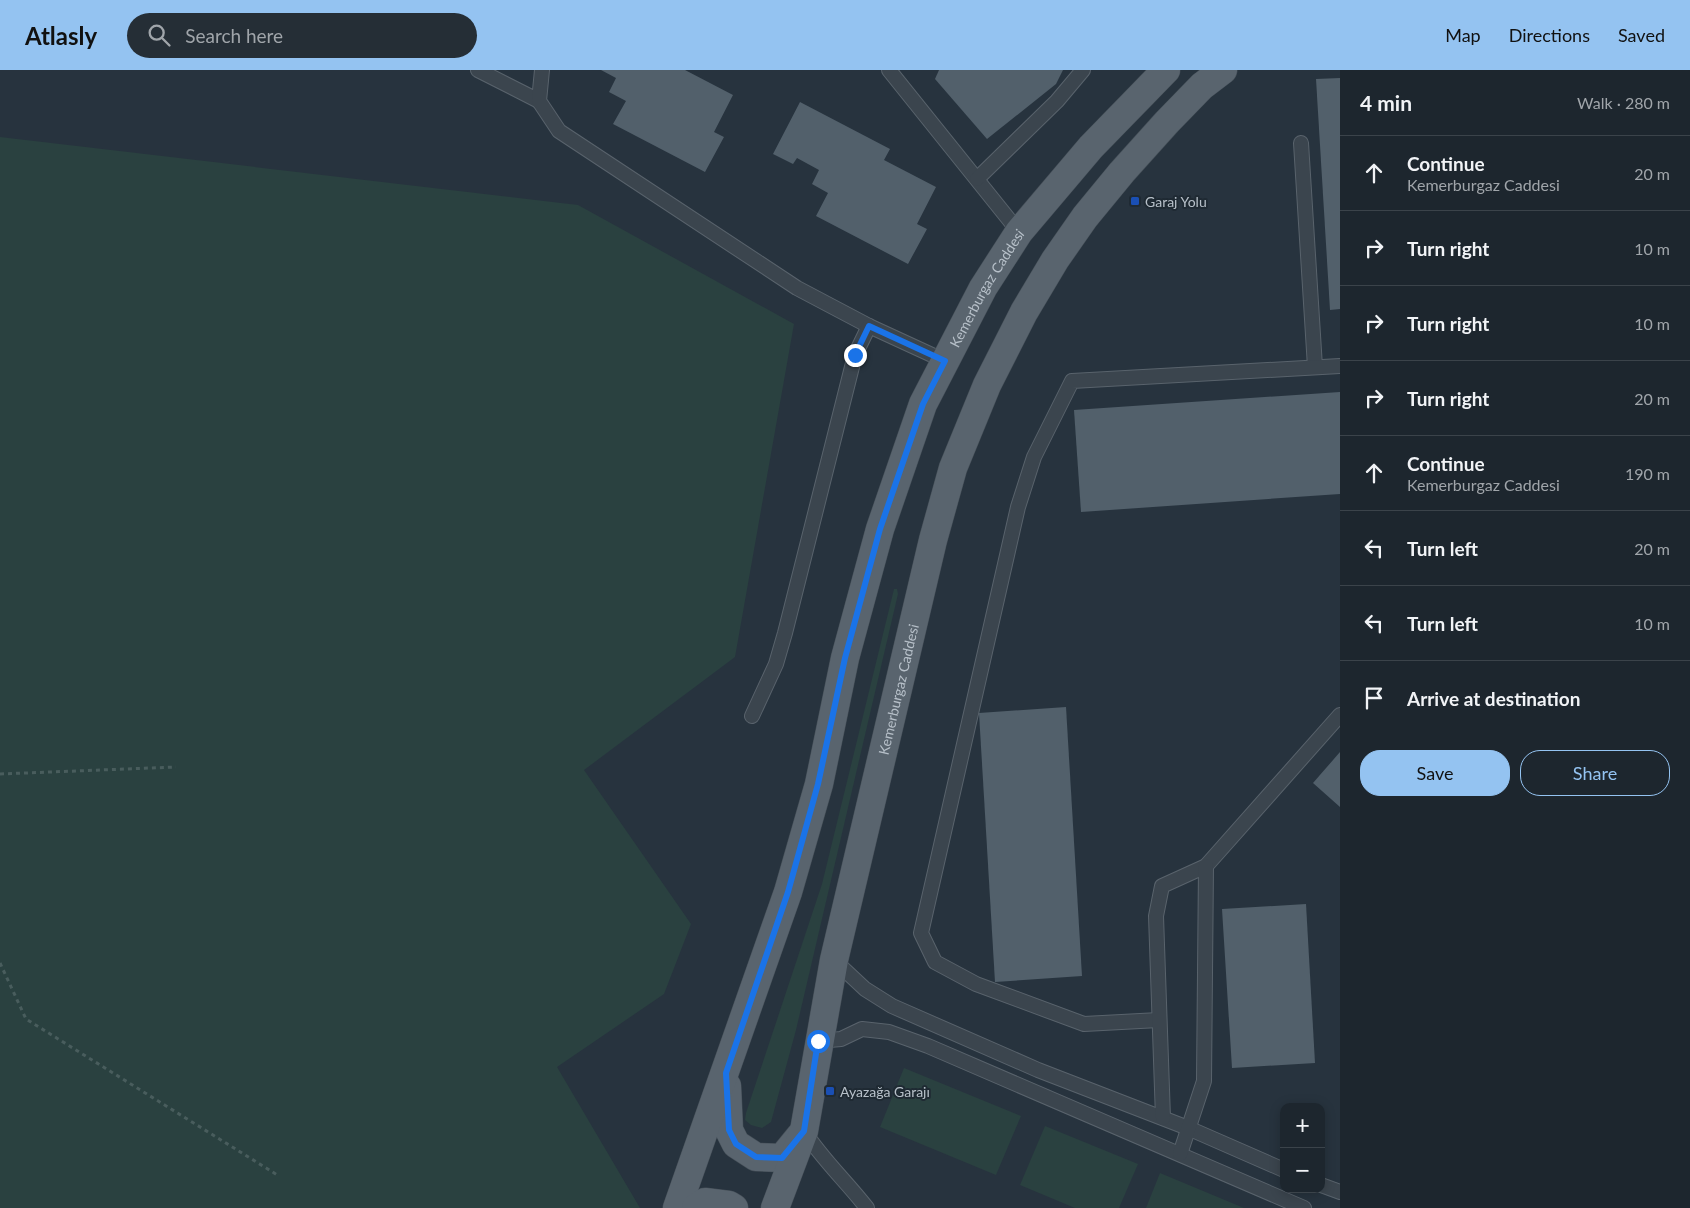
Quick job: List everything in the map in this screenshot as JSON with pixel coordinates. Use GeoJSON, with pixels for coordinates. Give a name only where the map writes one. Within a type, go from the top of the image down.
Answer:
{"type":"FeatureCollection","features":[{"type":"Feature","properties":{"kind":"main road","name":"Kemerburgaz Caddesi"},"geometry":{"type":"LineString","coordinates":[[677,1208],[788,892],[818,784],[845,658],[880,529],[923,404],[983,288],[1019,232],[1091,147],[1166,70]]}},
{"type":"Feature","properties":{"kind":"main road","name":"Kemerburgaz Caddesi"},"geometry":{"type":"LineString","coordinates":[[775,1208],[804,1131],[818,1041],[834,960],[933,540],[953,468],[987,385],[1024,312],[1055,260],[1085,217],[1167,122],[1202,86],[1223,70]]}},
{"type":"Feature","properties":{"kind":"main road"},"geometry":{"type":"LineString","coordinates":[[726,1073],[729,1130],[736,1144],[756,1157],[782,1158],[804,1131]]}},
{"type":"Feature","properties":{"kind":"main road"},"geometry":{"type":"LineString","coordinates":[[696,1208],[704,1202],[729,1205],[734,1208]]}},
{"type":"Feature","properties":{"kind":"lane"},"geometry":{"type":"LineString","coordinates":[[478,70],[539,101],[559,131],[592,155],[797,288],[869,326],[945,361]]}},
{"type":"Feature","properties":{"kind":"lane"},"geometry":{"type":"LineString","coordinates":[[539,101],[542,70]]}},
{"type":"Feature","properties":{"kind":"lane"},"geometry":{"type":"LineString","coordinates":[[888,70],[1019,232]]}},
{"type":"Feature","properties":{"kind":"lane"},"geometry":{"type":"LineString","coordinates":[[977,179],[1057,101],[1083,70]]}},
{"type":"Feature","properties":{"kind":"lane"},"geometry":{"type":"LineString","coordinates":[[1301,143],[1316,367]]}},
{"type":"Feature","properties":{"kind":"lane"},"geometry":{"type":"LineString","coordinates":[[752,716],[776,664],[786,633],[855,355],[869,326]]}},
{"type":"Feature","properties":{"kind":"lane"},"geometry":{"type":"LineString","coordinates":[[1159,1020],[1084,1024],[976,984],[935,962],[920,933],[1018,507],[1034,457],[1072,381],[1340,366]]}},
{"type":"Feature","properties":{"kind":"lane"},"geometry":{"type":"LineString","coordinates":[[1163,1118],[1156,916],[1162,886],[1206,866],[1340,715]]}},
{"type":"Feature","properties":{"kind":"lane"},"geometry":{"type":"LineString","coordinates":[[1180,1154],[1204,1082],[1206,866]]}},
{"type":"Feature","properties":{"kind":"lane"},"geometry":{"type":"LineString","coordinates":[[834,960],[865,989],[892,1006],[1038,1070],[1188,1128],[1280,1168]]}},
{"type":"Feature","properties":{"kind":"lane"},"geometry":{"type":"LineString","coordinates":[[818,1041],[841,1039],[862,1029],[889,1032],[928,1046],[1304,1208]]}},
{"type":"Feature","properties":{"kind":"lane"},"geometry":{"type":"LineString","coordinates":[[804,1131],[821,1157],[843,1177],[867,1208]]}},
{"type":"Feature","properties":{"kind":"lane"},"geometry":{"type":"LineString","coordinates":[[1325,1186],[1340,1192]]}},
{"type":"Feature","properties":{"kind":"path"},"geometry":{"type":"LineString","coordinates":[[0,774],[176,767]]}},
{"type":"Feature","properties":{"kind":"path"},"geometry":{"type":"LineString","coordinates":[[0,963],[26,1020],[279,1176]]}},
{"type":"Feature","properties":{"kind":"green space"},"geometry":{"type":"Polygon","coordinates":[[[0,137],[578,205],[794,324],[735,657],[584,770],[691,924],[664,994],[557,1067],[640,1208],[0,1208],[0,137]]]}},
{"type":"Feature","properties":{"kind":"green space"},"geometry":{"type":"Polygon","coordinates":[[[894,589],[897,589],[898,594],[796,1030],[771,1122],[762,1128],[751,1125],[745,1120],[746,1113],[822,884],[894,589]]]}},
{"type":"Feature","properties":{"kind":"green space"},"geometry":{"type":"Polygon","coordinates":[[[904,1068],[1021,1116],[996,1175],[880,1127],[904,1068]]]}},
{"type":"Feature","properties":{"kind":"green space"},"geometry":{"type":"Polygon","coordinates":[[[1045,1126],[1138,1164],[1119,1208],[1075,1208],[1020,1185],[1045,1126]]]}},
{"type":"Feature","properties":{"kind":"green space"},"geometry":{"type":"Polygon","coordinates":[[[1160,1173],[1244,1208],[1146,1208],[1160,1173]]]}},
{"type":"Feature","properties":{"kind":"building"},"geometry":{"type":"Polygon","coordinates":[[[601,70],[685,70],[733,95],[714,132],[724,137],[705,172],[613,124],[626,101],[609,92],[616,78],[601,70]]]}},
{"type":"Feature","properties":{"kind":"building"},"geometry":{"type":"Polygon","coordinates":[[[939,70],[1063,70],[1056,84],[987,139],[935,79],[939,70]]]}},
{"type":"Feature","properties":{"kind":"building"},"geometry":{"type":"Polygon","coordinates":[[[1340,78],[1340,309],[1330,310],[1316,79],[1340,78]]]}},
{"type":"Feature","properties":{"kind":"building"},"geometry":{"type":"Polygon","coordinates":[[[800,102],[890,149],[884,160],[936,187],[917,224],[927,229],[908,264],[816,216],[828,193],[812,184],[819,170],[797,158],[793,164],[773,154],[800,102]]]}},
{"type":"Feature","properties":{"kind":"building"},"geometry":{"type":"Polygon","coordinates":[[[1340,392],[1340,494],[1081,512],[1074,410],[1340,392]]]}},
{"type":"Feature","properties":{"kind":"building"},"geometry":{"type":"Polygon","coordinates":[[[1066,707],[1082,976],[995,982],[979,713],[1066,707]]]}},
{"type":"Feature","properties":{"kind":"building"},"geometry":{"type":"Polygon","coordinates":[[[1340,752],[1340,807],[1313,783],[1340,752]]]}},
{"type":"Feature","properties":{"kind":"building"},"geometry":{"type":"Polygon","coordinates":[[[1306,904],[1315,1063],[1232,1068],[1222,909],[1306,904]]]}},
{"type":"Feature","properties":{"kind":"place","name":"Garaj Yolu"},"geometry":{"type":"Point","coordinates":[1135,201]}},
{"type":"Feature","properties":{"kind":"place","name":"Ayazağa Garajı"},"geometry":{"type":"Point","coordinates":[830,1091]}},
{"type":"Feature","properties":{"kind":"route"},"geometry":{"type":"LineString","coordinates":[[818,1041],[804,1131],[782,1158],[756,1157],[736,1144],[729,1130],[726,1073],[788,892],[818,784],[845,658],[880,529],[923,404],[945,361],[869,326],[855,355]]}}]}
